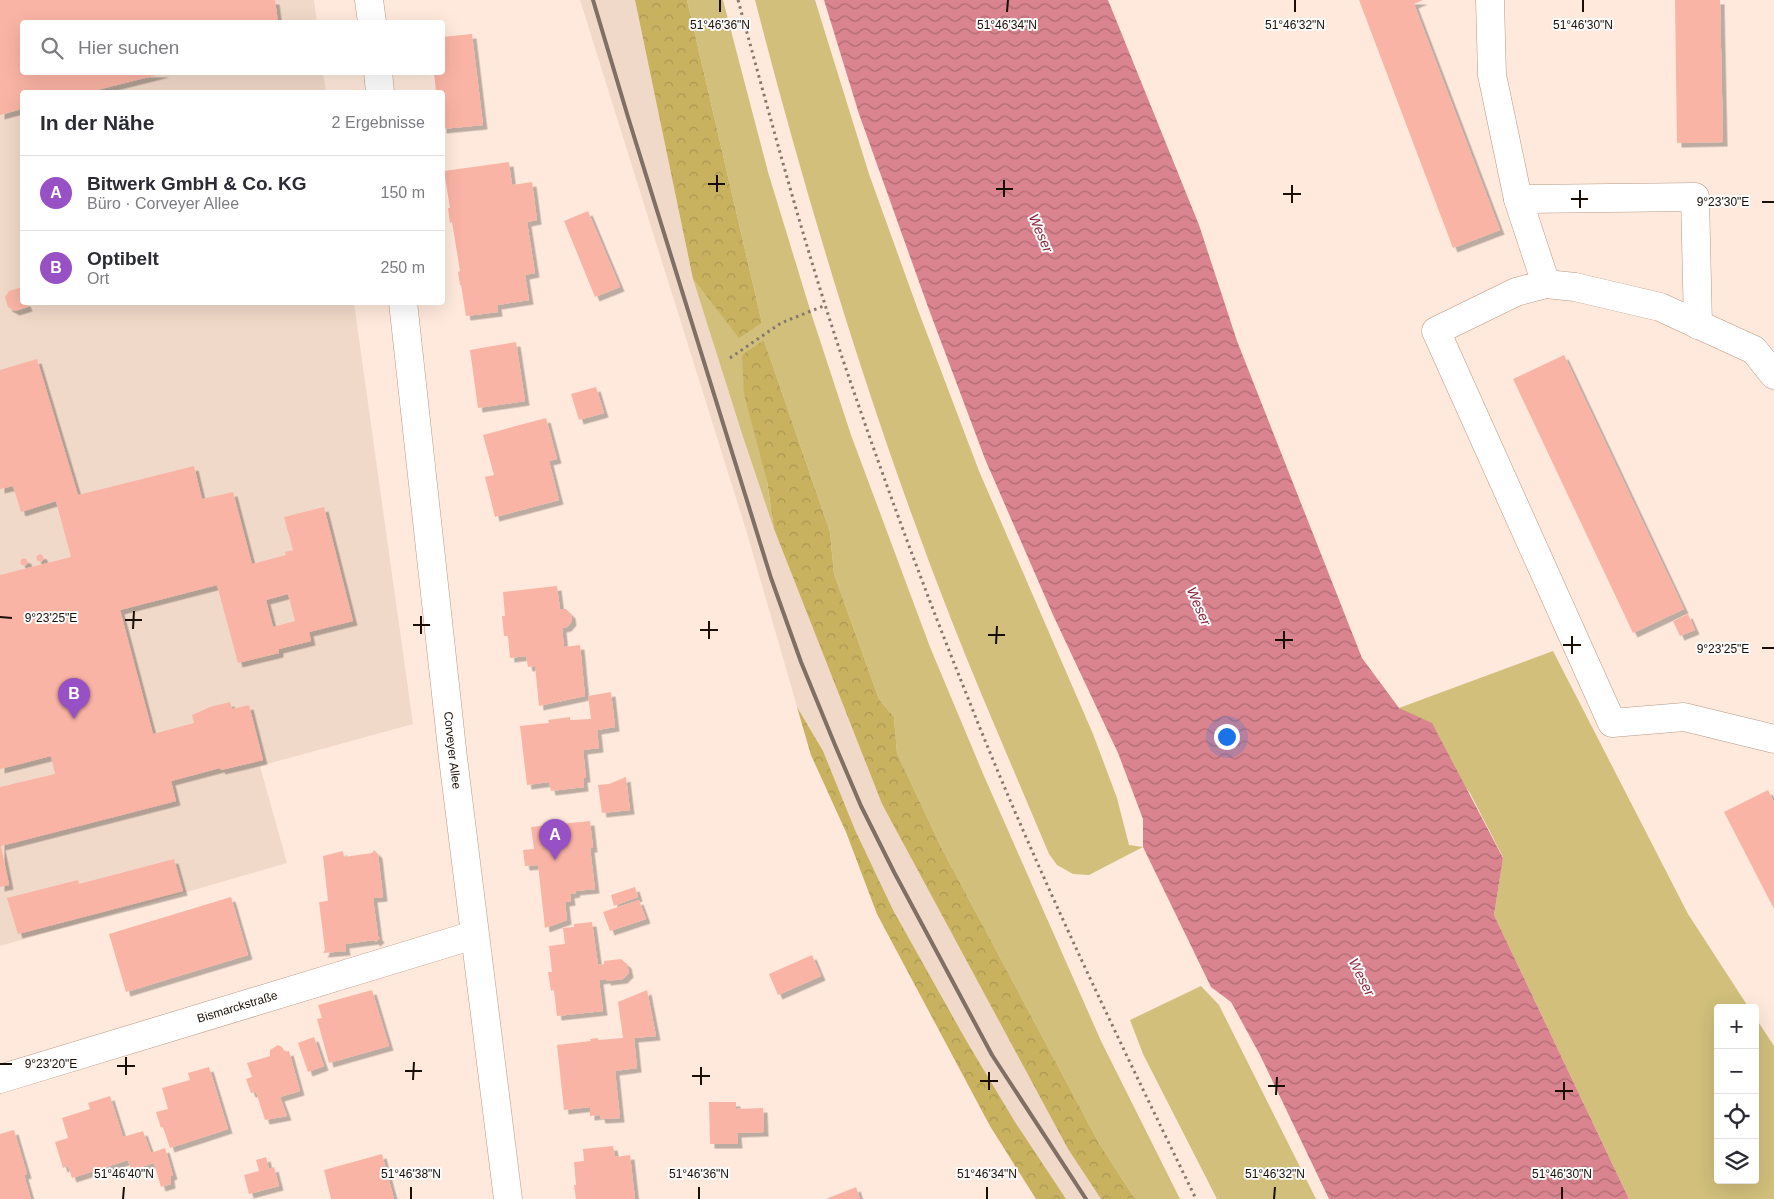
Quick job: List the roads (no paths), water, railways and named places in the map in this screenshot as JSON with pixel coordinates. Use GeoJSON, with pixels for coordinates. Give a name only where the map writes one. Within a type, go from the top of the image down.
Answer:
{"type":"FeatureCollection","features":[{"type":"Feature","properties":{"kind":"street"},"geometry":{"type":"LineString","coordinates":[[369,0],[372,20]]}},
{"type":"Feature","properties":{"kind":"street"},"geometry":{"type":"LineString","coordinates":[[1490,0],[1492,75],[1518,199],[1546,284]]}},
{"type":"Feature","properties":{"kind":"street"},"geometry":{"type":"LineString","coordinates":[[378,75],[380,90]]}},
{"type":"Feature","properties":{"kind":"street"},"geometry":{"type":"LineString","coordinates":[[1518,199],[1695,197],[1698,325]]}},
{"type":"Feature","properties":{"kind":"street"},"geometry":{"type":"LineString","coordinates":[[1774,375],[1754,350],[1660,307],[1575,287],[1546,284],[1516,292],[1436,332],[1612,723],[1684,717],[1774,739]]}},
{"type":"Feature","properties":{"kind":"street","name":"Corveyer Allee"},"geometry":{"type":"LineString","coordinates":[[403,305],[452,748],[508,1199]]}},
{"type":"Feature","properties":{"kind":"street","name":"Bismarckstraße"},"geometry":{"type":"LineString","coordinates":[[0,1079],[474,935]]}},
{"type":"Feature","properties":{"kind":"water","name":"Weser"},"geometry":{"type":"Polygon","coordinates":[[[824,0],[1108,0],[1199,225],[1237,341],[1362,658],[1399,708],[1432,723],[1503,858],[1494,915],[1629,1199],[1329,1199],[1260,1055],[1231,1002],[1211,987],[1143,847],[1143,819],[1118,753],[1053,615],[985,459],[859,114],[824,0]]]}},
{"type":"Feature","properties":{"kind":"railway"},"geometry":{"type":"LineString","coordinates":[[593,0],[771,578],[801,662],[835,745],[861,806],[894,872],[992,1055],[1086,1199]]}},
{"type":"Feature","properties":{"kind":"place","name":"Optibelt"},"geometry":{"type":"Point","coordinates":[74,719]}},
{"type":"Feature","properties":{"kind":"place","name":"Bitwerk GmbH & Co. KG"},"geometry":{"type":"Point","coordinates":[555,860]}}]}
